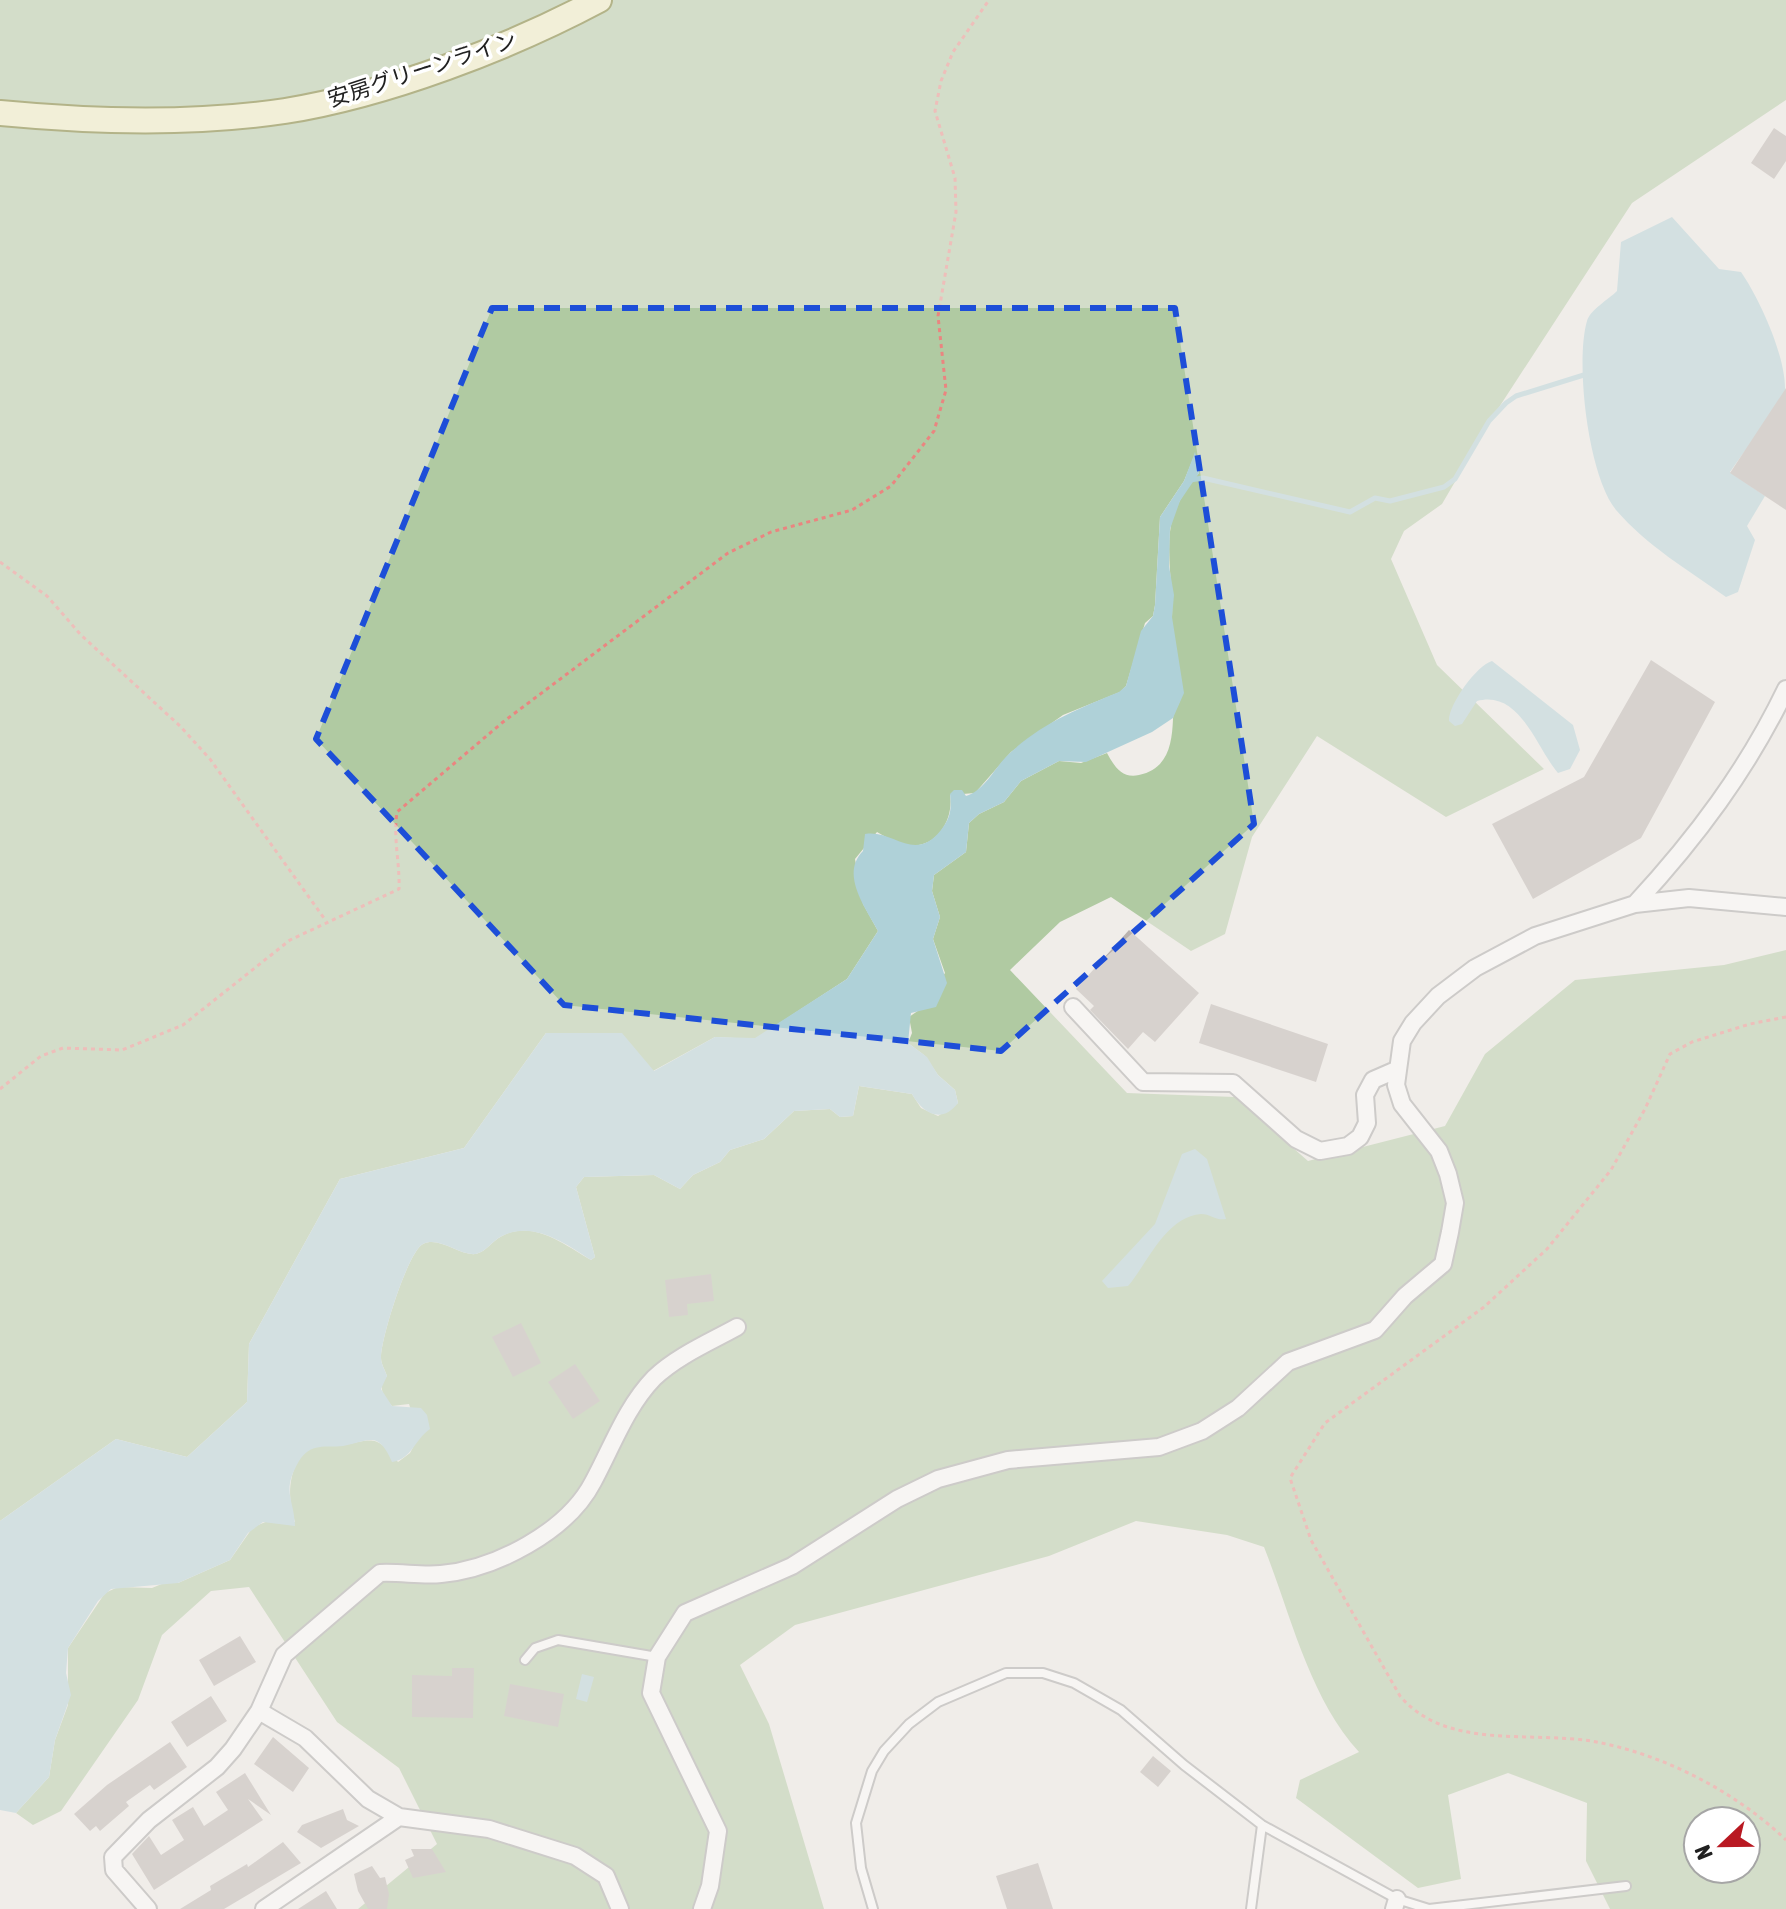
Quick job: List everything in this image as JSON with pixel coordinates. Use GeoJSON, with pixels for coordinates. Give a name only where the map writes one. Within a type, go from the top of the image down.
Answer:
{"type":"FeatureCollection","features":[{"type":"Feature","properties":{"kind":"street","name":"安房グリーンライン"},"geometry":{"type":"LineString","coordinates":[[0,113],[134,121],[285,111],[360,94],[482,54],[599,0]]}},
{"type":"Feature","properties":{"kind":"street"},"geometry":{"type":"LineString","coordinates":[[1635,904],[1707,823],[1749,759],[1786,689]]}},
{"type":"Feature","properties":{"kind":"street"},"geometry":{"type":"LineString","coordinates":[[702,1909],[710,1886],[718,1831],[651,1693],[657,1657],[685,1613],[792,1566],[897,1499],[938,1479],[1008,1460],[1159,1447],[1202,1431],[1238,1408],[1288,1362],[1375,1330],[1405,1296],[1443,1264],[1455,1203],[1439,1151],[1402,1104],[1396,1070],[1402,1041],[1413,1023],[1457,981],[1535,936],[1635,904],[1689,898],[1786,907]]}},
{"type":"Feature","properties":{"kind":"street"},"geometry":{"type":"LineString","coordinates":[[1073,1007],[1143,1082],[1233,1083],[1296,1139],[1320,1151],[1348,1146],[1360,1137],[1367,1123],[1365,1095],[1373,1080],[1396,1070]]}},
{"type":"Feature","properties":{"kind":"street"},"geometry":{"type":"LineString","coordinates":[[148,1909],[114,1870],[113,1857],[149,1820],[217,1767],[259,1711],[284,1655],[380,1573],[441,1574],[481,1564],[524,1547],[566,1515],[591,1487],[634,1401],[657,1375],[737,1327]]}},
{"type":"Feature","properties":{"kind":"street"},"geometry":{"type":"LineString","coordinates":[[259,1711],[305,1738],[368,1799],[399,1817],[489,1829],[575,1856],[606,1876],[620,1909]]}},
{"type":"Feature","properties":{"kind":"street"},"geometry":{"type":"LineString","coordinates":[[264,1909],[399,1817]]}},
{"type":"Feature","properties":{"kind":"lane"},"geometry":{"type":"LineString","coordinates":[[525,1660],[535,1648],[558,1640],[657,1657]]}},
{"type":"Feature","properties":{"kind":"lane"},"geometry":{"type":"LineString","coordinates":[[873,1909],[861,1868],[856,1823],[872,1771],[884,1751],[909,1724],[938,1702],[1006,1673],[1043,1673],[1074,1683],[1121,1710],[1184,1765],[1262,1825],[1396,1904],[1429,1909],[1626,1886]]}},
{"type":"Feature","properties":{"kind":"lane"},"geometry":{"type":"LineString","coordinates":[[1251,1909],[1262,1825]]}},
{"type":"Feature","properties":{"kind":"path"},"geometry":{"type":"LineString","coordinates":[[0,1089],[41,1056],[63,1048],[122,1050],[183,1025],[290,940],[399,889],[394,833],[397,812],[503,722],[728,553],[771,532],[852,510],[891,486],[934,431],[946,390],[938,316],[956,212],[955,178],[935,111],[941,81],[953,52],[989,0]]}},
{"type":"Feature","properties":{"kind":"path"},"geometry":{"type":"LineString","coordinates":[[0,562],[47,596],[81,635],[180,726],[210,759],[326,922]]}},
{"type":"Feature","properties":{"kind":"path"},"geometry":{"type":"LineString","coordinates":[[1786,1017],[1735,1028],[1692,1042],[1670,1054],[1645,1109],[1611,1170],[1547,1249],[1484,1307],[1325,1423],[1290,1478],[1311,1540],[1400,1696],[1414,1712],[1431,1723],[1482,1734],[1592,1742],[1645,1755],[1735,1798],[1786,1840]]}},
{"type":"Feature","properties":{"kind":"highlighted area"},"geometry":{"type":"Polygon","coordinates":[[[492,308],[1175,308],[1254,824],[1001,1051],[564,1005],[316,739],[492,308]]]}},
{"type":"Feature","properties":{"kind":"green space"},"geometry":{"type":"Polygon","coordinates":[[[0,0],[1786,0],[1786,100],[1632,203],[1494,415],[1442,504],[1404,531],[1391,559],[1437,665],[1544,769],[1446,817],[1317,736],[1252,837],[1225,934],[1191,951],[1111,897],[1060,922],[1010,970],[1127,1093],[1235,1097],[1308,1161],[1445,1126],[1485,1054],[1575,980],[1724,965],[1786,950],[1786,1909],[1610,1909],[1586,1861],[1587,1803],[1508,1773],[1448,1795],[1461,1879],[1418,1888],[1296,1798],[1300,1780],[1359,1752],[1342,1730],[1314,1681],[1264,1547],[1227,1535],[1136,1521],[1049,1556],[795,1625],[740,1665],[769,1724],[824,1909],[358,1909],[437,1844],[399,1768],[337,1722],[249,1587],[211,1591],[162,1635],[138,1700],[61,1811],[33,1825],[16,1813],[49,1777],[55,1740],[68,1705],[68,1648],[105,1593],[118,1587],[152,1588],[164,1583],[178,1583],[230,1560],[253,1527],[268,1521],[295,1522],[290,1499],[292,1475],[303,1454],[313,1447],[374,1441],[385,1447],[398,1462],[410,1453],[419,1436],[409,1404],[392,1406],[383,1396],[381,1383],[387,1376],[381,1358],[396,1297],[410,1262],[423,1244],[436,1242],[476,1254],[502,1236],[525,1230],[560,1241],[591,1260],[595,1257],[576,1187],[584,1177],[654,1175],[680,1189],[693,1175],[720,1162],[730,1150],[764,1139],[794,1111],[830,1109],[840,1117],[853,1116],[859,1086],[912,1094],[921,1108],[938,1116],[958,1103],[955,1090],[938,1075],[924,1055],[908,1043],[912,1033],[909,1017],[922,1008],[945,973],[933,939],[940,917],[932,891],[934,875],[966,852],[969,823],[979,814],[1004,802],[1021,781],[1059,761],[1081,763],[1107,753],[1119,770],[1133,776],[1149,772],[1162,761],[1169,746],[1173,716],[1180,699],[1172,627],[1170,532],[1180,501],[1199,473],[1195,454],[1184,481],[1160,517],[1153,616],[1145,623],[1126,686],[1120,692],[1063,715],[1011,752],[975,793],[950,795],[946,823],[927,843],[903,844],[877,832],[855,859],[863,904],[878,931],[847,979],[755,1039],[715,1037],[653,1071],[546,1033],[464,1148],[340,1179],[249,1344],[247,1402],[187,1457],[116,1439],[0,1521],[0,0]]]}},
{"type":"Feature","properties":{"kind":"water"},"geometry":{"type":"Polygon","coordinates":[[[1672,217],[1719,269],[1741,272],[1770,328],[1784,376],[1785,390],[1780,400],[1730,472],[1765,496],[1747,526],[1755,540],[1738,592],[1726,597],[1654,546],[1616,510],[1598,472],[1586,418],[1583,363],[1587,321],[1617,291],[1621,242],[1672,217]]]}},
{"type":"Feature","properties":{"kind":"water"},"geometry":{"type":"Polygon","coordinates":[[[1195,452],[1199,473],[1180,501],[1170,529],[1169,566],[1174,595],[1172,617],[1184,693],[1173,718],[1152,732],[1086,762],[1059,761],[1021,781],[1004,802],[979,814],[969,823],[966,852],[934,875],[932,891],[940,917],[933,939],[947,983],[936,1007],[911,1013],[908,1043],[927,1057],[938,1075],[955,1090],[958,1103],[946,1113],[933,1114],[922,1107],[912,1094],[859,1086],[853,1116],[840,1117],[830,1109],[794,1111],[764,1139],[730,1150],[720,1162],[693,1175],[680,1189],[654,1175],[584,1177],[576,1187],[595,1257],[591,1260],[537,1232],[514,1232],[502,1236],[476,1254],[436,1242],[423,1244],[410,1262],[390,1316],[381,1358],[387,1376],[381,1389],[392,1406],[421,1408],[427,1415],[430,1429],[409,1453],[392,1462],[382,1445],[372,1440],[308,1451],[299,1461],[291,1480],[295,1526],[263,1522],[248,1533],[230,1560],[178,1583],[111,1589],[98,1601],[68,1648],[66,1673],[71,1695],[55,1740],[49,1777],[16,1813],[0,1810],[0,1521],[116,1439],[187,1457],[247,1402],[249,1344],[340,1179],[464,1148],[546,1033],[622,1033],[654,1071],[715,1037],[755,1038],[847,979],[878,931],[861,901],[854,880],[865,834],[885,836],[913,845],[931,840],[948,818],[950,794],[954,790],[962,790],[966,796],[973,793],[1022,742],[1048,725],[1126,686],[1141,631],[1153,616],[1160,517],[1184,481],[1195,452]]]}},
{"type":"Feature","properties":{"kind":"water"},"geometry":{"type":"Polygon","coordinates":[[[1492,661],[1573,725],[1580,750],[1570,769],[1558,773],[1526,724],[1505,704],[1492,700],[1477,701],[1462,724],[1455,726],[1449,721],[1453,705],[1464,686],[1492,661]]]}},
{"type":"Feature","properties":{"kind":"water"},"geometry":{"type":"Polygon","coordinates":[[[1195,1149],[1207,1159],[1226,1219],[1201,1214],[1177,1223],[1158,1242],[1128,1286],[1108,1288],[1102,1281],[1155,1224],[1182,1154],[1195,1149]]]}},
{"type":"Feature","properties":{"kind":"water"},"geometry":{"type":"Polygon","coordinates":[[[582,1674],[594,1677],[587,1702],[576,1699],[582,1674]]]}},
{"type":"Feature","properties":{"kind":"building"},"geometry":{"type":"Polygon","coordinates":[[[1774,128],[1786,136],[1786,161],[1774,179],[1751,163],[1774,128]]]}},
{"type":"Feature","properties":{"kind":"building"},"geometry":{"type":"Polygon","coordinates":[[[1786,388],[1786,510],[1730,473],[1786,388]]]}},
{"type":"Feature","properties":{"kind":"building"},"geometry":{"type":"Polygon","coordinates":[[[1651,660],[1715,702],[1641,838],[1533,899],[1492,824],[1584,777],[1651,660]]]}},
{"type":"Feature","properties":{"kind":"building"},"geometry":{"type":"Polygon","coordinates":[[[1129,930],[1199,993],[1155,1042],[1143,1032],[1128,1049],[1090,1010],[1094,1006],[1076,989],[1129,930]]]}},
{"type":"Feature","properties":{"kind":"building"},"geometry":{"type":"Polygon","coordinates":[[[1211,1004],[1328,1044],[1316,1082],[1199,1043],[1211,1004]]]}},
{"type":"Feature","properties":{"kind":"building"},"geometry":{"type":"Polygon","coordinates":[[[711,1274],[714,1301],[687,1304],[688,1315],[669,1317],[665,1280],[711,1274]]]}},
{"type":"Feature","properties":{"kind":"building"},"geometry":{"type":"Polygon","coordinates":[[[521,1323],[541,1363],[513,1377],[492,1337],[521,1323]]]}},
{"type":"Feature","properties":{"kind":"building"},"geometry":{"type":"Polygon","coordinates":[[[575,1364],[600,1401],[573,1419],[548,1382],[575,1364]]]}},
{"type":"Feature","properties":{"kind":"building"},"geometry":{"type":"Polygon","coordinates":[[[240,1636],[256,1662],[214,1686],[199,1660],[240,1636]]]}},
{"type":"Feature","properties":{"kind":"building"},"geometry":{"type":"Polygon","coordinates":[[[452,1668],[474,1668],[473,1718],[412,1717],[412,1675],[452,1676],[452,1668]]]}},
{"type":"Feature","properties":{"kind":"building"},"geometry":{"type":"Polygon","coordinates":[[[510,1684],[564,1694],[558,1727],[504,1716],[510,1684]]]}},
{"type":"Feature","properties":{"kind":"building"},"geometry":{"type":"Polygon","coordinates":[[[211,1696],[227,1721],[187,1747],[171,1722],[211,1696]]]}},
{"type":"Feature","properties":{"kind":"building"},"geometry":{"type":"Polygon","coordinates":[[[273,1737],[309,1768],[293,1792],[254,1764],[273,1737]]]}},
{"type":"Feature","properties":{"kind":"building"},"geometry":{"type":"Polygon","coordinates":[[[170,1742],[187,1767],[154,1790],[150,1785],[126,1802],[129,1806],[100,1831],[96,1826],[90,1831],[74,1814],[107,1785],[170,1742]]]}},
{"type":"Feature","properties":{"kind":"building"},"geometry":{"type":"Polygon","coordinates":[[[1153,1756],[1171,1771],[1158,1787],[1140,1772],[1153,1756]]]}},
{"type":"Feature","properties":{"kind":"building"},"geometry":{"type":"Polygon","coordinates":[[[245,1773],[271,1815],[248,1799],[263,1820],[154,1890],[132,1854],[149,1836],[161,1855],[184,1840],[172,1820],[193,1807],[204,1826],[228,1810],[216,1792],[245,1773]]]}},
{"type":"Feature","properties":{"kind":"building"},"geometry":{"type":"Polygon","coordinates":[[[343,1809],[347,1820],[359,1826],[321,1848],[297,1832],[302,1825],[343,1809]]]}},
{"type":"Feature","properties":{"kind":"building"},"geometry":{"type":"Polygon","coordinates":[[[283,1842],[301,1863],[224,1909],[180,1909],[211,1890],[210,1886],[247,1864],[248,1867],[283,1842]]]}},
{"type":"Feature","properties":{"kind":"building"},"geometry":{"type":"Polygon","coordinates":[[[411,1849],[432,1849],[446,1872],[413,1878],[405,1860],[414,1856],[411,1849]]]}},
{"type":"Feature","properties":{"kind":"building"},"geometry":{"type":"Polygon","coordinates":[[[1038,1863],[1053,1909],[1007,1909],[996,1876],[1038,1863]]]}},
{"type":"Feature","properties":{"kind":"building"},"geometry":{"type":"Polygon","coordinates":[[[372,1866],[380,1878],[385,1877],[389,1894],[387,1909],[368,1909],[358,1891],[354,1874],[372,1866]]]}},
{"type":"Feature","properties":{"kind":"building"},"geometry":{"type":"Polygon","coordinates":[[[326,1891],[337,1909],[298,1909],[326,1891]]]}},
{"type":"Feature","properties":{"kind":"waterway"},"geometry":{"type":"LineString","coordinates":[[1190,480],[1203,478],[1350,512],[1375,498],[1390,501],[1444,487],[1455,479],[1489,421],[1506,403],[1516,396],[1587,374]]}}]}
